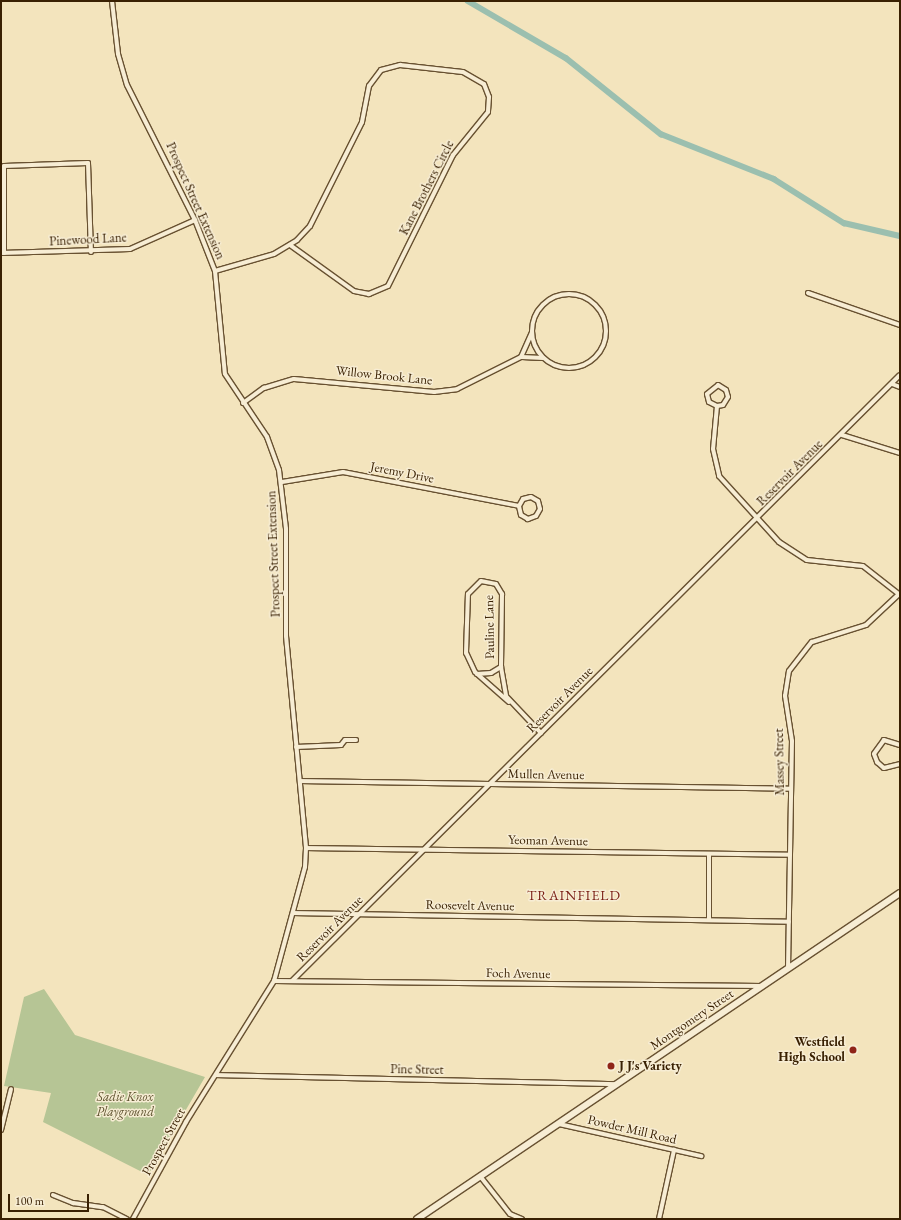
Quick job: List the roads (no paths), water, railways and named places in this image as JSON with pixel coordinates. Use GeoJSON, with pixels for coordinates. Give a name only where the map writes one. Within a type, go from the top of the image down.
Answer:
{"type":"FeatureCollection","features":[{"type":"Feature","properties":{"kind":"main road","name":"Montgomery Street"},"geometry":{"type":"LineString","coordinates":[[417,1219],[900,893]]}},
{"type":"Feature","properties":{"kind":"street","name":"Prospect Street Extension"},"geometry":{"type":"LineString","coordinates":[[112,1],[118,54],[127,85],[195,220],[215,270],[223,367],[243,403],[267,437],[282,482],[286,529],[286,636],[296,747],[301,781],[306,848],[294,913],[274,981],[216,1076]]}},
{"type":"Feature","properties":{"kind":"street","name":"Kane Brothers Circle"},"geometry":{"type":"LineString","coordinates":[[215,270],[260,259],[290,245],[319,212],[362,122],[371,82],[381,70],[400,65],[463,72],[484,84],[489,98],[488,112],[453,155],[388,286],[374,293],[354,291],[290,245]]}},
{"type":"Feature","properties":{"kind":"street"},"geometry":{"type":"LineString","coordinates":[[3,253],[4,166],[88,163],[91,252]]}},
{"type":"Feature","properties":{"kind":"street","name":"Pinewood Lane"},"geometry":{"type":"LineString","coordinates":[[3,253],[91,252],[130,249],[195,220]]}},
{"type":"Feature","properties":{"kind":"street"},"geometry":{"type":"LineString","coordinates":[[808,293],[900,325]]}},
{"type":"Feature","properties":{"kind":"street"},"geometry":{"type":"LineString","coordinates":[[557,296],[580,296],[601,315],[603,343],[589,362],[566,368],[544,359],[521,357],[532,332],[538,310],[557,296]]}},
{"type":"Feature","properties":{"kind":"street"},"geometry":{"type":"LineString","coordinates":[[532,332],[537,350],[544,359]]}},
{"type":"Feature","properties":{"kind":"street","name":"Willow Brook Lane"},"geometry":{"type":"LineString","coordinates":[[243,403],[264,388],[294,379],[451,391],[521,357]]}},
{"type":"Feature","properties":{"kind":"street","name":"Reservoir Avenue"},"geometry":{"type":"LineString","coordinates":[[292,981],[540,733],[758,519],[900,375]]}},
{"type":"Feature","properties":{"kind":"street"},"geometry":{"type":"LineString","coordinates":[[892,384],[900,387]]}},
{"type":"Feature","properties":{"kind":"street"},"geometry":{"type":"LineString","coordinates":[[718,386],[725,388],[728,397],[723,404],[717,406],[709,402],[707,394],[718,386]]}},
{"type":"Feature","properties":{"kind":"street"},"geometry":{"type":"LineString","coordinates":[[717,406],[713,449],[716,470],[727,488],[779,542],[801,558],[857,564],[874,572],[899,594]]}},
{"type":"Feature","properties":{"kind":"street"},"geometry":{"type":"LineString","coordinates":[[842,435],[900,453]]}},
{"type":"Feature","properties":{"kind":"street","name":"Jeremy Drive"},"geometry":{"type":"LineString","coordinates":[[282,482],[343,472],[519,506]]}},
{"type":"Feature","properties":{"kind":"street"},"geometry":{"type":"LineString","coordinates":[[531,497],[538,501],[540,509],[536,516],[528,519],[521,514],[519,506],[523,499],[531,497]]}},
{"type":"Feature","properties":{"kind":"street","name":"Pauline Lane"},"geometry":{"type":"LineString","coordinates":[[508,702],[501,667],[502,594],[496,584],[481,581],[472,587],[468,598],[466,653],[476,674],[540,733]]}},
{"type":"Feature","properties":{"kind":"street","name":"Massey Street"},"geometry":{"type":"LineString","coordinates":[[788,969],[792,741],[785,692],[793,663],[818,639],[872,622],[899,594]]}},
{"type":"Feature","properties":{"kind":"street","name":"Pauline Lane"},"geometry":{"type":"LineString","coordinates":[[476,674],[491,673],[501,667]]}},
{"type":"Feature","properties":{"kind":"street"},"geometry":{"type":"LineString","coordinates":[[296,747],[341,745],[345,740],[356,740]]}},
{"type":"Feature","properties":{"kind":"street"},"geometry":{"type":"LineString","coordinates":[[900,745],[884,740],[874,754],[884,768],[900,764]]}},
{"type":"Feature","properties":{"kind":"street","name":"Mullen Avenue"},"geometry":{"type":"LineString","coordinates":[[301,781],[791,789]]}},
{"type":"Feature","properties":{"kind":"street","name":"Yeoman Avenue"},"geometry":{"type":"LineString","coordinates":[[306,848],[790,855]]}},
{"type":"Feature","properties":{"kind":"street"},"geometry":{"type":"LineString","coordinates":[[709,854],[709,920]]}},
{"type":"Feature","properties":{"kind":"street","name":"Roosevelt Avenue"},"geometry":{"type":"LineString","coordinates":[[294,913],[789,922]]}},
{"type":"Feature","properties":{"kind":"street","name":"Foch Avenue"},"geometry":{"type":"LineString","coordinates":[[274,981],[762,986]]}},
{"type":"Feature","properties":{"kind":"street","name":"Pine Street"},"geometry":{"type":"LineString","coordinates":[[216,1076],[617,1084]]}},
{"type":"Feature","properties":{"kind":"street","name":"Prospect Street"},"geometry":{"type":"LineString","coordinates":[[134,1219],[216,1076]]}},
{"type":"Feature","properties":{"kind":"street"},"geometry":{"type":"LineString","coordinates":[[1,1130],[11,1089]]}},
{"type":"Feature","properties":{"kind":"street","name":"Powder Mill Road"},"geometry":{"type":"LineString","coordinates":[[559,1124],[701,1156]]}},
{"type":"Feature","properties":{"kind":"street"},"geometry":{"type":"LineString","coordinates":[[659,1219],[674,1150]]}},
{"type":"Feature","properties":{"kind":"street"},"geometry":{"type":"LineString","coordinates":[[480,1176],[509,1217],[522,1219]]}},
{"type":"Feature","properties":{"kind":"street"},"geometry":{"type":"LineString","coordinates":[[53,1195],[73,1203],[103,1207],[127,1219]]}},
{"type":"Feature","properties":{"kind":"waterway"},"geometry":{"type":"LineString","coordinates":[[468,1],[566,58],[661,134],[774,179],[844,223],[900,236]]}},
{"type":"Feature","properties":{"kind":"place","name":"Westfield High School"},"geometry":{"type":"Point","coordinates":[853,1050]}},
{"type":"Feature","properties":{"kind":"place","name":"J J's Variety"},"geometry":{"type":"Point","coordinates":[611,1066]}},
{"type":"Feature","properties":{"kind":"district","name":"TRAINFIELD"},"geometry":{"type":"Point","coordinates":[574,895]}},
{"type":"Feature","properties":{"kind":"park label","name":"Sadie Knox Playground"},"geometry":{"type":"Point","coordinates":[125,1106]}}]}
